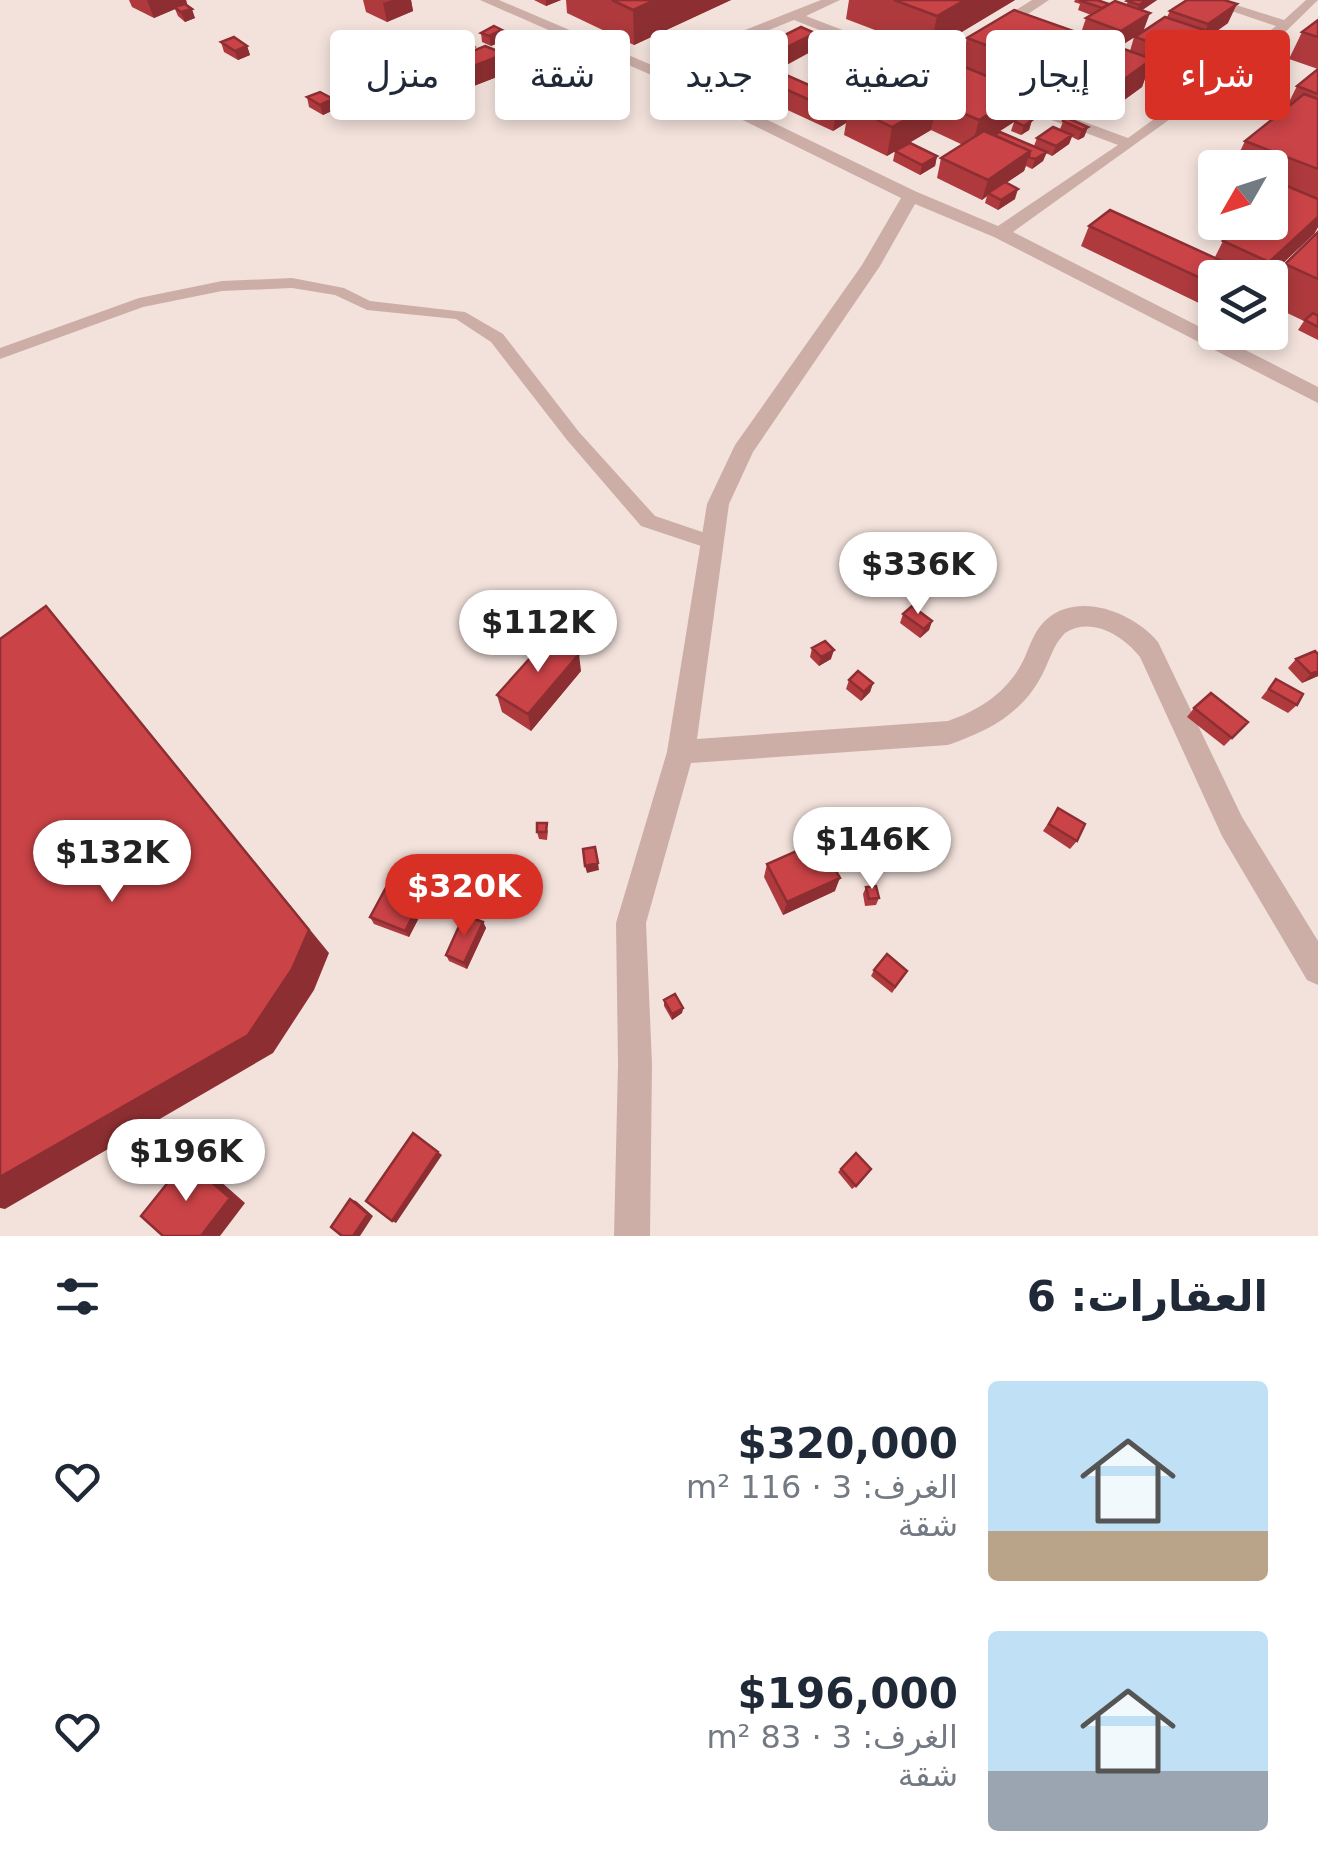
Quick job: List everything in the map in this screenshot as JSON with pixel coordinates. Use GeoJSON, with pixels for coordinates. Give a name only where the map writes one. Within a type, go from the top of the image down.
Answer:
{"type":"FeatureCollection","features":[{"type":"Feature","properties":{"kind":"street"},"geometry":{"type":"LineString","coordinates":[[487,0],[650,69]]}},
{"type":"Feature","properties":{"kind":"street"},"geometry":{"type":"LineString","coordinates":[[759,30],[833,0]]}},
{"type":"Feature","properties":{"kind":"street"},"geometry":{"type":"LineString","coordinates":[[966,45],[1042,0]]}},
{"type":"Feature","properties":{"kind":"street"},"geometry":{"type":"LineString","coordinates":[[1206,0],[1286,25]]}},
{"type":"Feature","properties":{"kind":"street"},"geometry":{"type":"LineString","coordinates":[[1280,30],[1314,0]]}},
{"type":"Feature","properties":{"kind":"street"},"geometry":{"type":"LineString","coordinates":[[795,16],[830,30]]}},
{"type":"Feature","properties":{"kind":"street"},"geometry":{"type":"LineString","coordinates":[[1008,21],[1026,27]]}},
{"type":"Feature","properties":{"kind":"street"},"geometry":{"type":"LineString","coordinates":[[982,89],[1130,144]]}},
{"type":"Feature","properties":{"kind":"street"},"geometry":{"type":"LineString","coordinates":[[755,120],[911,196],[1000,233],[1318,396]]}},
{"type":"Feature","properties":{"kind":"street"},"geometry":{"type":"LineString","coordinates":[[1000,233],[1163,120]]}},
{"type":"Feature","properties":{"kind":"street"},"geometry":{"type":"LineString","coordinates":[[632,1236],[635,1064],[630,923],[681,752],[718,504],[743,450],[871,266],[911,196]]}},
{"type":"Feature","properties":{"kind":"street"},"geometry":{"type":"LineString","coordinates":[[681,752],[948,733],[977,723],[1006,704],[1032,669],[1048,632],[1062,622],[1096,617],[1122,626],[1151,653],[1176,714],[1244,850],[1318,969]]}},
{"type":"Feature","properties":{"kind":"lane"},"geometry":{"type":"LineString","coordinates":[[0,354],[139,304],[222,286],[292,283],[339,292],[367,305],[460,315],[497,338],[572,436],[648,521],[713,543]]}},
{"type":"Feature","properties":{"kind":"building"},"geometry":{"type":"Polygon","coordinates":[[[612,0],[655,0],[633,10],[612,0]]]}},
{"type":"Feature","properties":{"kind":"building"},"geometry":{"type":"Polygon","coordinates":[[[894,0],[965,0],[937,16],[894,0]]]}},
{"type":"Feature","properties":{"kind":"building"},"geometry":{"type":"Polygon","coordinates":[[[1083,0],[1097,0],[1109,4],[1102,8],[1083,0]]]}},
{"type":"Feature","properties":{"kind":"building"},"geometry":{"type":"Polygon","coordinates":[[[1187,0],[1237,4],[1208,24],[1170,11],[1187,0]]]}},
{"type":"Feature","properties":{"kind":"building"},"geometry":{"type":"Polygon","coordinates":[[[1115,1],[1150,13],[1123,30],[1086,18],[1115,1]]]}},
{"type":"Feature","properties":{"kind":"building"},"geometry":{"type":"Polygon","coordinates":[[[185,4],[192,9],[181,12],[174,7],[185,4]]]}},
{"type":"Feature","properties":{"kind":"building"},"geometry":{"type":"Polygon","coordinates":[[[1014,10],[1070,30],[986,30],[986,45],[967,38],[1014,10]]]}},
{"type":"Feature","properties":{"kind":"building"},"geometry":{"type":"Polygon","coordinates":[[[1165,17],[1204,30],[1146,30],[1165,17]]]}},
{"type":"Feature","properties":{"kind":"building"},"geometry":{"type":"Polygon","coordinates":[[[1318,20],[1318,37],[1302,32],[1318,20]]]}},
{"type":"Feature","properties":{"kind":"building"},"geometry":{"type":"Polygon","coordinates":[[[494,26],[502,30],[489,36],[481,33],[494,26]]]}},
{"type":"Feature","properties":{"kind":"building"},"geometry":{"type":"Polygon","coordinates":[[[801,27],[808,30],[808,36],[788,46],[788,34],[801,27]]]}},
{"type":"Feature","properties":{"kind":"building"},"geometry":{"type":"Polygon","coordinates":[[[234,37],[247,46],[235,51],[221,42],[234,37]]]}},
{"type":"Feature","properties":{"kind":"building"},"geometry":{"type":"Polygon","coordinates":[[[485,46],[495,50],[495,58],[475,65],[475,50],[485,46]]]}},
{"type":"Feature","properties":{"kind":"building"},"geometry":{"type":"Polygon","coordinates":[[[1125,49],[1145,57],[1145,64],[1125,79],[1125,49]]]}},
{"type":"Feature","properties":{"kind":"building"},"geometry":{"type":"Polygon","coordinates":[[[966,67],[986,76],[986,116],[979,120],[966,114],[966,67]]]}},
{"type":"Feature","properties":{"kind":"building"},"geometry":{"type":"Polygon","coordinates":[[[1318,69],[1318,94],[1297,86],[1318,69]]]}},
{"type":"Feature","properties":{"kind":"building"},"geometry":{"type":"Polygon","coordinates":[[[788,76],[808,85],[808,99],[788,90],[788,76]]]}},
{"type":"Feature","properties":{"kind":"building"},"geometry":{"type":"Polygon","coordinates":[[[320,92],[330,100],[320,105],[307,97],[320,92]]]}},
{"type":"Feature","properties":{"kind":"building"},"geometry":{"type":"Polygon","coordinates":[[[1304,94],[1318,99],[1318,169],[1288,157],[1288,150],[1268,150],[1245,141],[1271,120],[1290,120],[1290,105],[1304,94]]]}},
{"type":"Feature","properties":{"kind":"building"},"geometry":{"type":"Polygon","coordinates":[[[878,120],[905,120],[892,127],[878,120]]]}},
{"type":"Feature","properties":{"kind":"building"},"geometry":{"type":"Polygon","coordinates":[[[1072,120],[1088,127],[1082,130],[1063,121],[1072,120]]]}},
{"type":"Feature","properties":{"kind":"building"},"geometry":{"type":"Polygon","coordinates":[[[1053,127],[1072,135],[1056,146],[1037,138],[1053,127]]]}},
{"type":"Feature","properties":{"kind":"building"},"geometry":{"type":"Polygon","coordinates":[[[984,131],[1030,151],[988,180],[941,158],[984,131]]]}},
{"type":"Feature","properties":{"kind":"building"},"geometry":{"type":"Polygon","coordinates":[[[1000,132],[1047,152],[1035,159],[1029,157],[1030,151],[994,135],[1000,132]]]}},
{"type":"Feature","properties":{"kind":"building"},"geometry":{"type":"Polygon","coordinates":[[[910,143],[937,156],[922,165],[895,151],[910,143]]]}},
{"type":"Feature","properties":{"kind":"building"},"geometry":{"type":"Polygon","coordinates":[[[1005,182],[1018,189],[1001,200],[988,193],[1005,182]]]}},
{"type":"Feature","properties":{"kind":"building"},"geometry":{"type":"Polygon","coordinates":[[[1288,186],[1318,199],[1318,217],[1271,260],[1223,241],[1288,240],[1288,186]]]}},
{"type":"Feature","properties":{"kind":"building"},"geometry":{"type":"Polygon","coordinates":[[[1110,210],[1219,260],[1198,260],[1198,277],[1089,226],[1110,210]]]}},
{"type":"Feature","properties":{"kind":"building"},"geometry":{"type":"Polygon","coordinates":[[[1318,232],[1318,279],[1288,265],[1318,232]]]}},
{"type":"Feature","properties":{"kind":"building"},"geometry":{"type":"Polygon","coordinates":[[[1313,313],[1318,316],[1318,327],[1305,320],[1313,313]]]}},
{"type":"Feature","properties":{"kind":"building"},"geometry":{"type":"Polygon","coordinates":[[[46,606],[309,930],[292,969],[248,1035],[0,1177],[0,639],[46,606]]]}},
{"type":"Feature","properties":{"kind":"building"},"geometry":{"type":"Polygon","coordinates":[[[912,606],[932,621],[924,629],[903,614],[912,606]]]}},
{"type":"Feature","properties":{"kind":"building"},"geometry":{"type":"Polygon","coordinates":[[[549,637],[579,654],[528,714],[497,695],[549,637]]]}},
{"type":"Feature","properties":{"kind":"building"},"geometry":{"type":"Polygon","coordinates":[[[825,641],[834,650],[821,657],[812,648],[825,641]]]}},
{"type":"Feature","properties":{"kind":"building"},"geometry":{"type":"Polygon","coordinates":[[[1315,651],[1318,671],[1311,674],[1296,659],[1315,651]]]}},
{"type":"Feature","properties":{"kind":"building"},"geometry":{"type":"Polygon","coordinates":[[[858,671],[873,683],[864,692],[849,680],[858,671]]]}},
{"type":"Feature","properties":{"kind":"building"},"geometry":{"type":"Polygon","coordinates":[[[1276,679],[1303,694],[1297,705],[1269,689],[1276,679]]]}},
{"type":"Feature","properties":{"kind":"building"},"geometry":{"type":"Polygon","coordinates":[[[1211,693],[1248,722],[1232,738],[1194,708],[1211,693]]]}},
{"type":"Feature","properties":{"kind":"building"},"geometry":{"type":"Polygon","coordinates":[[[1058,808],[1085,824],[1077,841],[1049,824],[1058,808]]]}},
{"type":"Feature","properties":{"kind":"building"},"geometry":{"type":"Polygon","coordinates":[[[537,823],[547,823],[546,832],[537,832],[537,823]]]}},
{"type":"Feature","properties":{"kind":"building"},"geometry":{"type":"Polygon","coordinates":[[[846,834],[848,848],[840,848],[837,835],[846,834]]]}},
{"type":"Feature","properties":{"kind":"building"},"geometry":{"type":"Polygon","coordinates":[[[819,841],[840,878],[787,902],[767,864],[819,841]]]}},
{"type":"Feature","properties":{"kind":"building"},"geometry":{"type":"Polygon","coordinates":[[[595,847],[598,863],[585,866],[583,849],[595,847]]]}},
{"type":"Feature","properties":{"kind":"building"},"geometry":{"type":"Polygon","coordinates":[[[389,882],[424,895],[405,931],[370,917],[389,882]]]}},
{"type":"Feature","properties":{"kind":"building"},"geometry":{"type":"Polygon","coordinates":[[[876,886],[879,898],[869,899],[866,887],[876,886]]]}},
{"type":"Feature","properties":{"kind":"building"},"geometry":{"type":"Polygon","coordinates":[[[464,915],[483,922],[464,963],[446,955],[464,915]]]}},
{"type":"Feature","properties":{"kind":"building"},"geometry":{"type":"Polygon","coordinates":[[[887,954],[907,971],[895,987],[874,970],[887,954]]]}},
{"type":"Feature","properties":{"kind":"building"},"geometry":{"type":"Polygon","coordinates":[[[675,994],[683,1008],[672,1014],[664,1000],[675,994]]]}},
{"type":"Feature","properties":{"kind":"building"},"geometry":{"type":"Polygon","coordinates":[[[413,1133],[438,1152],[392,1221],[366,1201],[413,1133]]]}},
{"type":"Feature","properties":{"kind":"building"},"geometry":{"type":"Polygon","coordinates":[[[856,1153],[871,1169],[856,1186],[841,1169],[856,1153]]]}},
{"type":"Feature","properties":{"kind":"building"},"geometry":{"type":"Polygon","coordinates":[[[186,1160],[230,1198],[201,1236],[163,1236],[141,1216],[186,1160]]]}},
{"type":"Feature","properties":{"kind":"building"},"geometry":{"type":"Polygon","coordinates":[[[350,1199],[368,1214],[353,1236],[342,1236],[331,1227],[350,1199]]]}}]}
